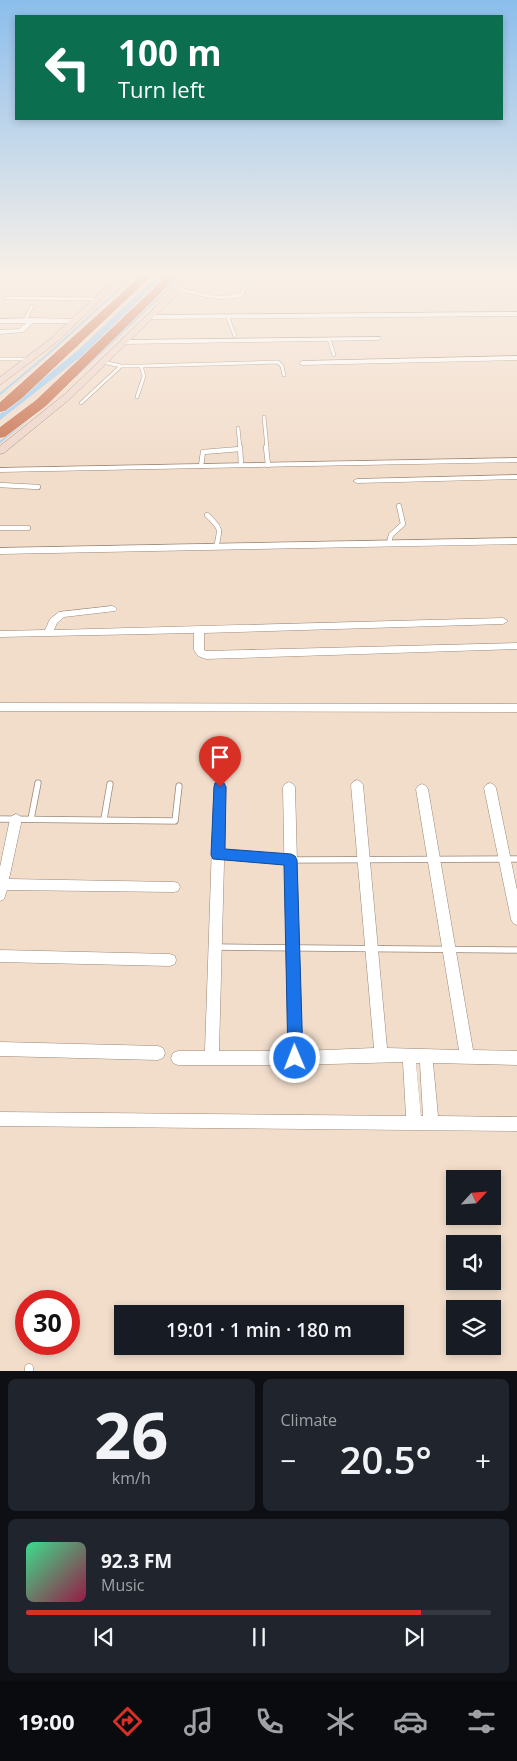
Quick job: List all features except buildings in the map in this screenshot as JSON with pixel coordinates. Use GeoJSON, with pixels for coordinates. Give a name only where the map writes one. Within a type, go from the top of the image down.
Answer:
{"type":"FeatureCollection","features":[{"type":"Feature","properties":{"kind":"highway"},"geometry":{"type":"LineString","coordinates":[[0,408],[16,396],[80,337]]}},
{"type":"Feature","properties":{"kind":"highway"},"geometry":{"type":"LineString","coordinates":[[0,434],[41,403],[110,337]]}},
{"type":"Feature","properties":{"kind":"main road"},"geometry":{"type":"LineString","coordinates":[[0,382],[57,337]]}},
{"type":"Feature","properties":{"kind":"main road"},"geometry":{"type":"LineString","coordinates":[[0,451],[68,396],[128,337]]}},
{"type":"Feature","properties":{"kind":"street"},"geometry":{"type":"LineString","coordinates":[[123,342],[378,338]]}},
{"type":"Feature","properties":{"kind":"street"},"geometry":{"type":"LineString","coordinates":[[302,363],[517,358]]}},
{"type":"Feature","properties":{"kind":"street"},"geometry":{"type":"LineString","coordinates":[[0,470],[517,460]]}},
{"type":"Feature","properties":{"kind":"street"},"geometry":{"type":"LineString","coordinates":[[357,481],[517,477]]}},
{"type":"Feature","properties":{"kind":"street"},"geometry":{"type":"LineString","coordinates":[[0,551],[517,540]]}},
{"type":"Feature","properties":{"kind":"street"},"geometry":{"type":"LineString","coordinates":[[48,634],[53,620],[62,614],[112,609]]}},
{"type":"Feature","properties":{"kind":"street"},"geometry":{"type":"LineString","coordinates":[[0,634],[502,621]]}},
{"type":"Feature","properties":{"kind":"street"},"geometry":{"type":"LineString","coordinates":[[198,630],[199,650],[201,654],[206,655],[517,646]]}},
{"type":"Feature","properties":{"kind":"street"},"geometry":{"type":"LineString","coordinates":[[0,707],[517,708]]}},
{"type":"Feature","properties":{"kind":"street"},"geometry":{"type":"LineString","coordinates":[[358,785],[381,1054]]}},
{"type":"Feature","properties":{"kind":"street"},"geometry":{"type":"LineString","coordinates":[[212,1057],[220,787]]}},
{"type":"Feature","properties":{"kind":"street"},"geometry":{"type":"LineString","coordinates":[[289,788],[295,1058]]}},
{"type":"Feature","properties":{"kind":"street"},"geometry":{"type":"LineString","coordinates":[[490,788],[511,859],[517,919]]}},
{"type":"Feature","properties":{"kind":"street"},"geometry":{"type":"LineString","coordinates":[[422,789],[467,1057]]}},
{"type":"Feature","properties":{"kind":"street"},"geometry":{"type":"LineString","coordinates":[[16,818],[1,888],[174,887]]}},
{"type":"Feature","properties":{"kind":"street"},"geometry":{"type":"LineString","coordinates":[[0,956],[170,960]]}},
{"type":"Feature","properties":{"kind":"street"},"geometry":{"type":"LineString","coordinates":[[0,1049],[158,1053]]}},
{"type":"Feature","properties":{"kind":"street"},"geometry":{"type":"LineString","coordinates":[[178,1058],[295,1058],[381,1054],[517,1058]]}},
{"type":"Feature","properties":{"kind":"street"},"geometry":{"type":"LineString","coordinates":[[409,1056],[414,1122]]}},
{"type":"Feature","properties":{"kind":"street"},"geometry":{"type":"LineString","coordinates":[[426,1056],[431,1122]]}},
{"type":"Feature","properties":{"kind":"street"},"geometry":{"type":"LineString","coordinates":[[0,1119],[517,1124]]}},
{"type":"Feature","properties":{"kind":"lane"},"geometry":{"type":"LineString","coordinates":[[330,339],[334,355]]}},
{"type":"Feature","properties":{"kind":"lane"},"geometry":{"type":"LineString","coordinates":[[0,359],[29,360]]}},
{"type":"Feature","properties":{"kind":"lane"},"geometry":{"type":"LineString","coordinates":[[103,362],[121,366],[278,362],[282,366],[284,375]]}},
{"type":"Feature","properties":{"kind":"lane"},"geometry":{"type":"LineString","coordinates":[[81,403],[121,366]]}},
{"type":"Feature","properties":{"kind":"lane"},"geometry":{"type":"LineString","coordinates":[[137,397],[144,376],[141,366]]}},
{"type":"Feature","properties":{"kind":"lane"},"geometry":{"type":"LineString","coordinates":[[264,418],[268,465]]}},
{"type":"Feature","properties":{"kind":"lane"},"geometry":{"type":"LineString","coordinates":[[238,428],[241,465]]}},
{"type":"Feature","properties":{"kind":"lane"},"geometry":{"type":"LineString","coordinates":[[201,466],[203,452],[240,449]]}},
{"type":"Feature","properties":{"kind":"lane"},"geometry":{"type":"LineString","coordinates":[[0,485],[38,487]]}},
{"type":"Feature","properties":{"kind":"lane"},"geometry":{"type":"LineString","coordinates":[[389,543],[391,536],[403,524],[400,506]]}},
{"type":"Feature","properties":{"kind":"lane"},"geometry":{"type":"LineString","coordinates":[[207,516],[219,526],[220,533],[216,547]]}},
{"type":"Feature","properties":{"kind":"lane"},"geometry":{"type":"LineString","coordinates":[[0,528],[28,528]]}},
{"type":"Feature","properties":{"kind":"lane"},"geometry":{"type":"LineString","coordinates":[[31,819],[38,783]]}},
{"type":"Feature","properties":{"kind":"lane"},"geometry":{"type":"LineString","coordinates":[[104,819],[110,784]]}},
{"type":"Feature","properties":{"kind":"lane"},"geometry":{"type":"LineString","coordinates":[[0,819],[175,821],[179,786]]}},
{"type":"Feature","properties":{"kind":"lane"},"geometry":{"type":"LineString","coordinates":[[218,855],[291,860],[511,859]]}},
{"type":"Feature","properties":{"kind":"lane"},"geometry":{"type":"LineString","coordinates":[[215,947],[517,950]]}},
{"type":"Feature","properties":{"kind":"waterway"},"geometry":{"type":"LineString","coordinates":[[0,394],[67,337]]}},
{"type":"Feature","properties":{"kind":"waterway"},"geometry":{"type":"LineString","coordinates":[[0,418],[97,337]]}},
{"type":"Feature","properties":{"kind":"waterway"},"geometry":{"type":"LineString","coordinates":[[75,377],[117,337]]}},
{"type":"Feature","properties":{"kind":"waterway"},"geometry":{"type":"LineString","coordinates":[[0,442],[27,420]]}},
{"type":"Feature","properties":{"kind":"route"},"geometry":{"type":"LineString","coordinates":[[220,787],[218,855],[291,860],[295,1058]]}}]}
